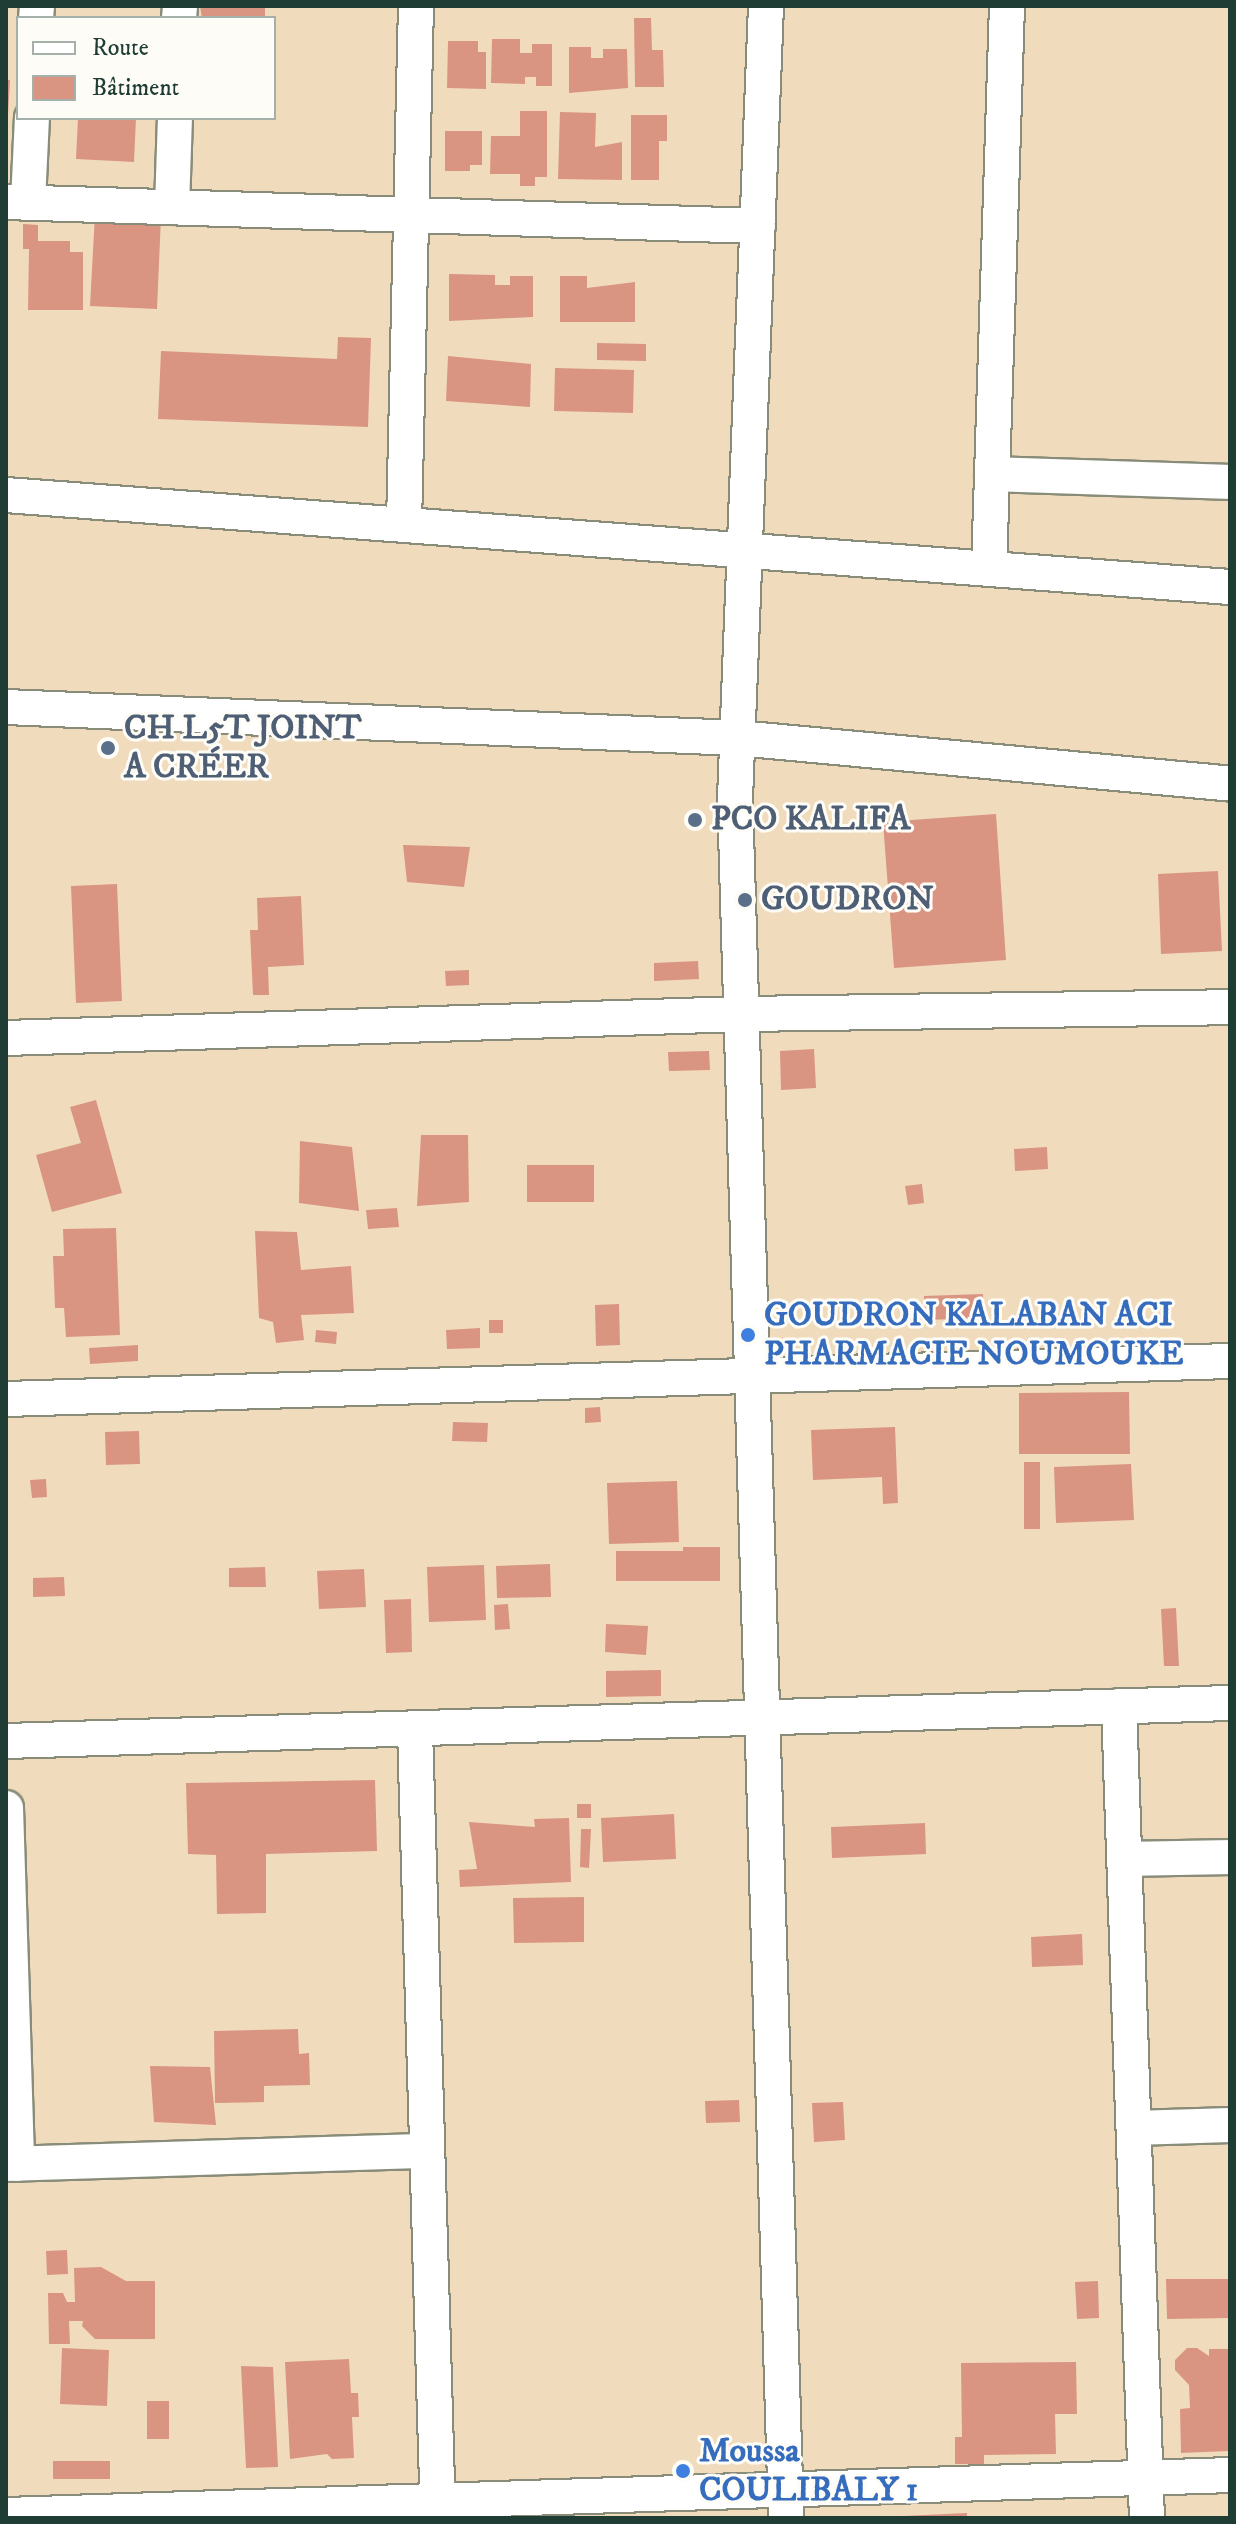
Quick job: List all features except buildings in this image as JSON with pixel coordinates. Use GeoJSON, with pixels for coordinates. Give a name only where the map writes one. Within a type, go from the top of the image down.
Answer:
{"type":"FeatureCollection","features":[{"type":"Feature","properties":{"kind":"street"},"geometry":{"type":"LineString","coordinates":[[404,525],[416,6]]}},
{"type":"Feature","properties":{"kind":"street"},"geometry":{"type":"LineString","coordinates":[[766,6],[738,738],[742,1014],[785,2504]]}},
{"type":"Feature","properties":{"kind":"street"},"geometry":{"type":"LineString","coordinates":[[989,569],[1007,6]]}},
{"type":"Feature","properties":{"kind":"street"},"geometry":{"type":"LineString","coordinates":[[32,120],[17,202],[758,226]]}},
{"type":"Feature","properties":{"kind":"street"},"geometry":{"type":"LineString","coordinates":[[172,207],[175,120]]}},
{"type":"Feature","properties":{"kind":"street"},"geometry":{"type":"LineString","coordinates":[[992,474],[1230,482]]}},
{"type":"Feature","properties":{"kind":"street"},"geometry":{"type":"LineString","coordinates":[[6,495],[1230,587]]}},
{"type":"Feature","properties":{"kind":"street"},"geometry":{"type":"LineString","coordinates":[[6,707],[738,738],[1230,784]]}},
{"type":"Feature","properties":{"kind":"street"},"geometry":{"type":"LineString","coordinates":[[6,1038],[742,1014],[1230,1007]]}},
{"type":"Feature","properties":{"kind":"street"},"geometry":{"type":"LineString","coordinates":[[6,1399],[1230,1361]]}},
{"type":"Feature","properties":{"kind":"street"},"geometry":{"type":"LineString","coordinates":[[6,1741],[1230,1703]]}},
{"type":"Feature","properties":{"kind":"street"},"geometry":{"type":"LineString","coordinates":[[1119,1706],[1147,2518]]}},
{"type":"Feature","properties":{"kind":"street"},"geometry":{"type":"LineString","coordinates":[[415,1729],[438,2509]]}},
{"type":"Feature","properties":{"kind":"street"},"geometry":{"type":"LineString","coordinates":[[6,1808],[12,2164],[427,2151]]}},
{"type":"Feature","properties":{"kind":"street"},"geometry":{"type":"LineString","coordinates":[[1125,1859],[1230,1857]]}},
{"type":"Feature","properties":{"kind":"street"},"geometry":{"type":"LineString","coordinates":[[1134,2128],[1230,2125]]}},
{"type":"Feature","properties":{"kind":"street"},"geometry":{"type":"LineString","coordinates":[[6,2515],[785,2504],[1146,2477],[1230,2475]]}},
{"type":"Feature","properties":{"kind":"place","name":"CH L5T JOINT A CRÉER"},"geometry":{"type":"Point","coordinates":[108,748]}},
{"type":"Feature","properties":{"kind":"place","name":"PCO KALIFA"},"geometry":{"type":"Point","coordinates":[695,820]}},
{"type":"Feature","properties":{"kind":"place","name":"GOUDRON"},"geometry":{"type":"Point","coordinates":[745,900]}},
{"type":"Feature","properties":{"kind":"place","name":"GOUDRON KALABAN ACI PHARMACIE NOUMOUKE"},"geometry":{"type":"Point","coordinates":[748,1335]}},
{"type":"Feature","properties":{"kind":"place","name":"Moussa COULIBALY 1"},"geometry":{"type":"Point","coordinates":[683,2471]}}]}
